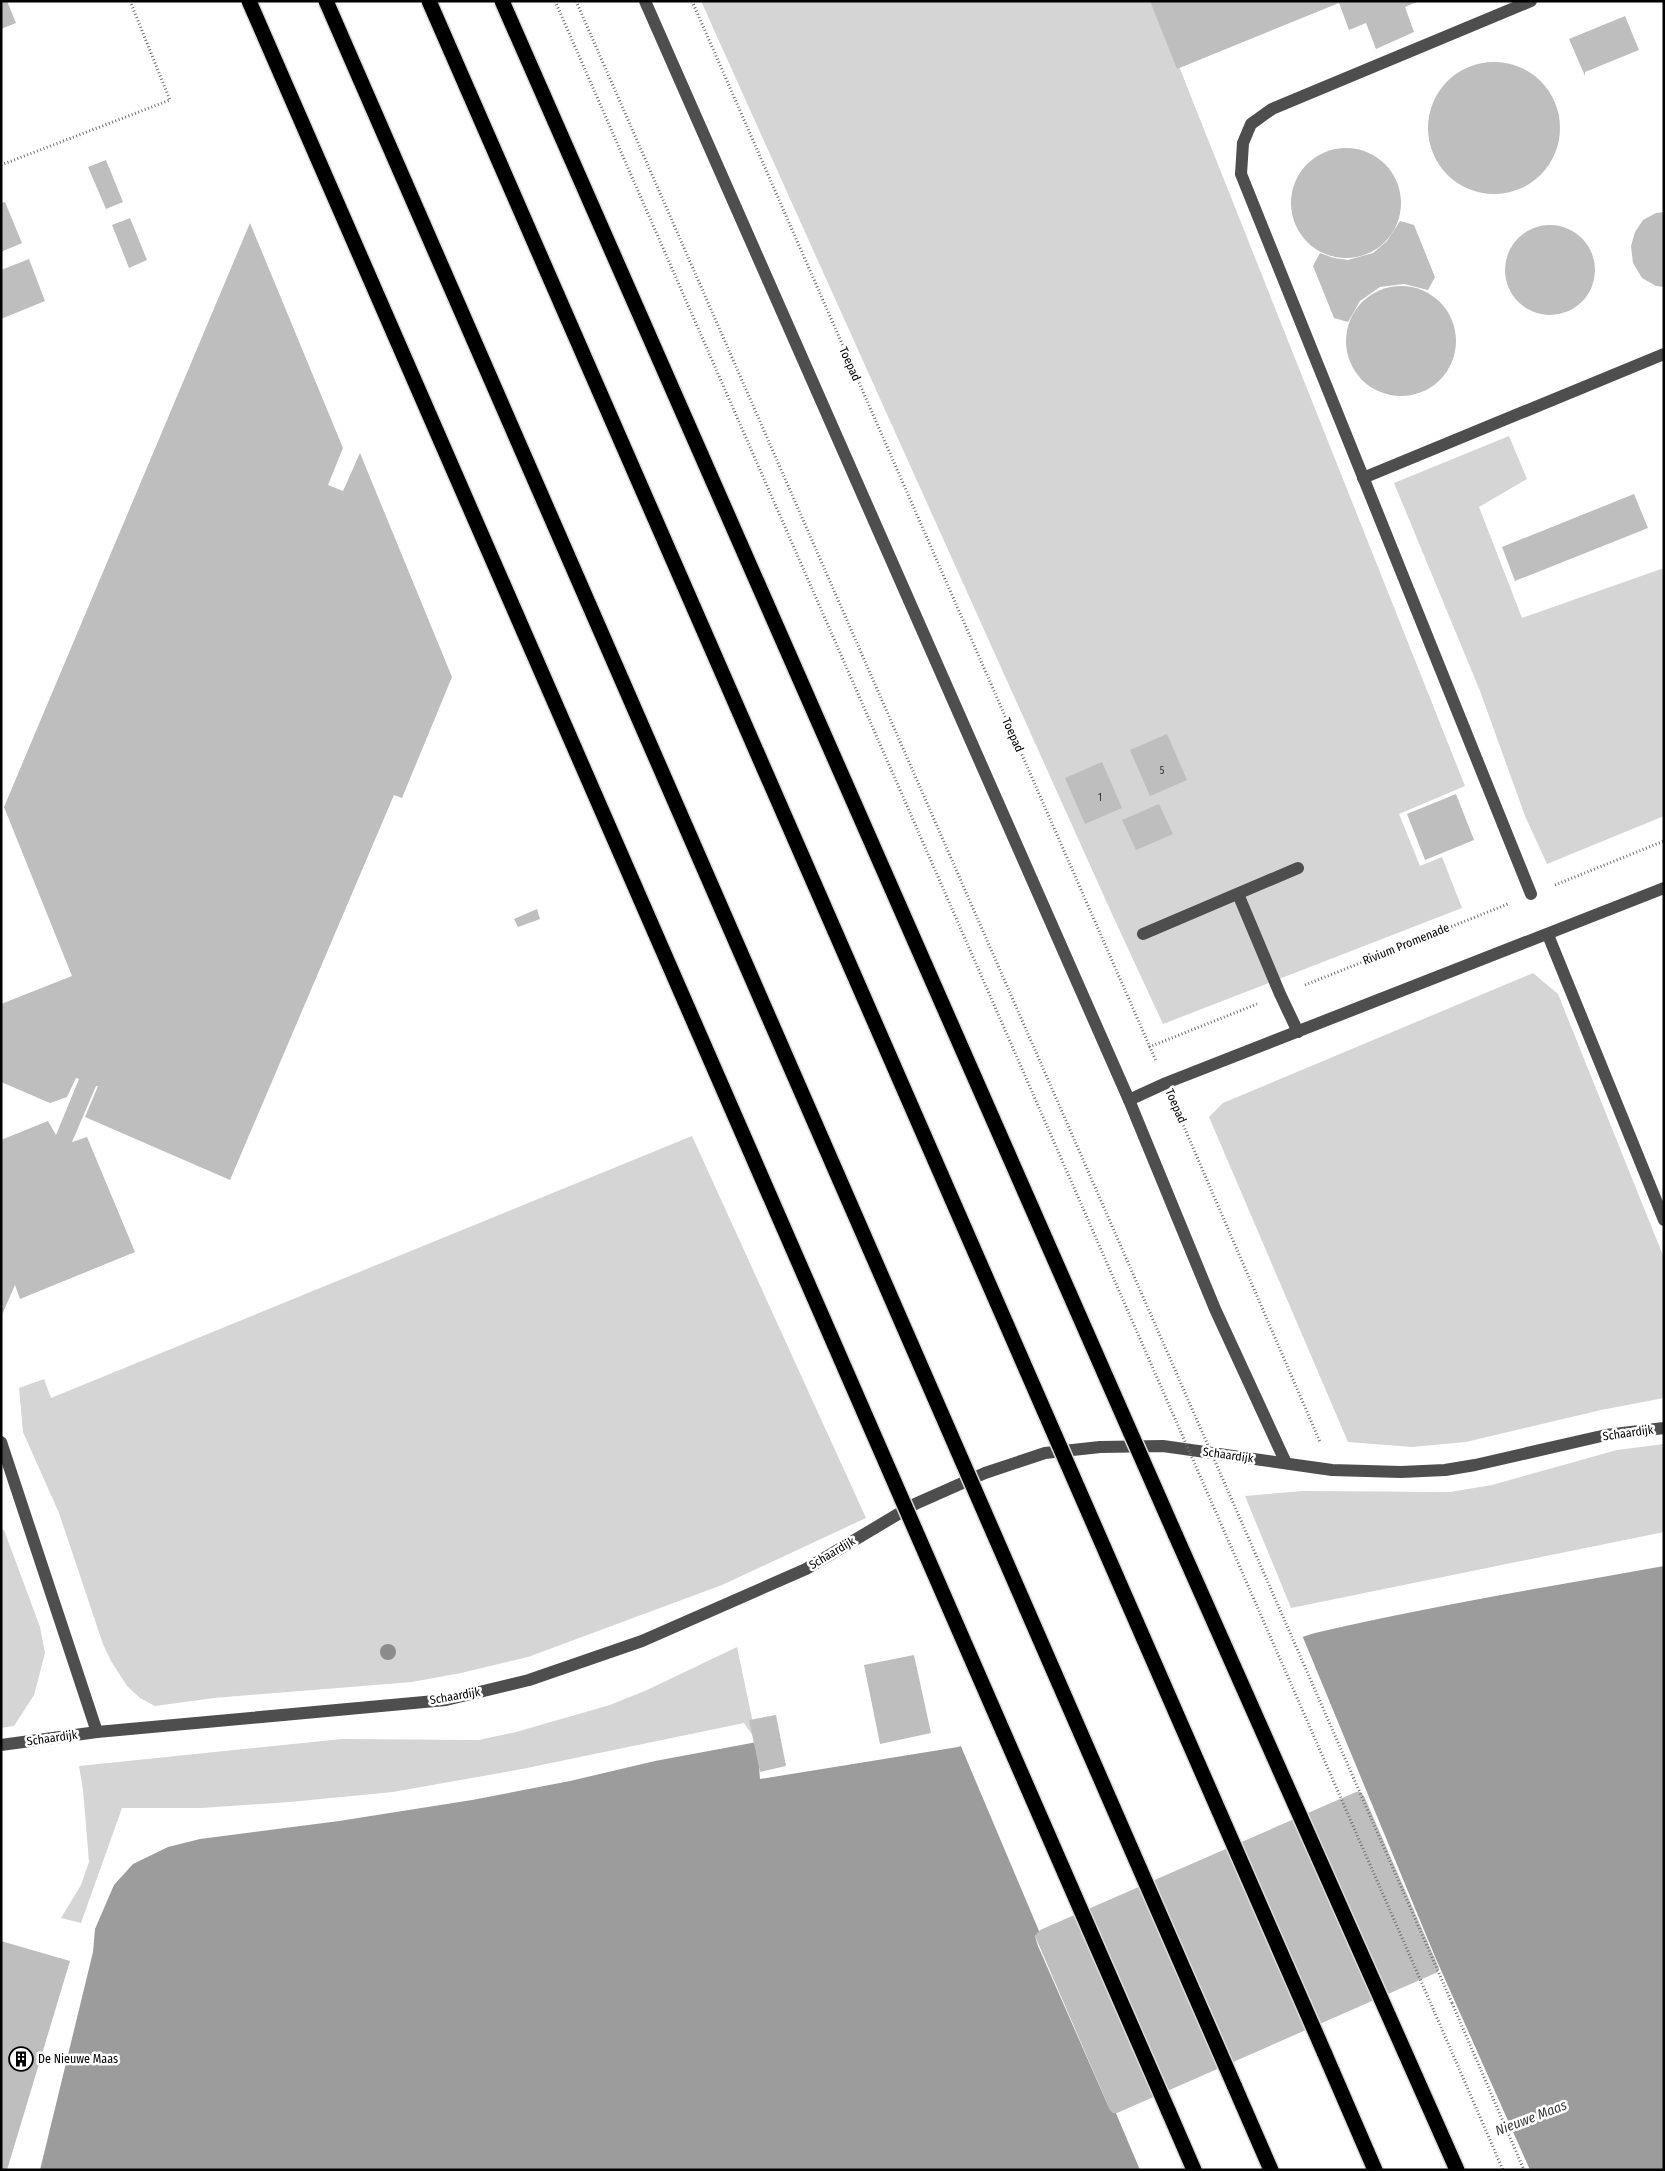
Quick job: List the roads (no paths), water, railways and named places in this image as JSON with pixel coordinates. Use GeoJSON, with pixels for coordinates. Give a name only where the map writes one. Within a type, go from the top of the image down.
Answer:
{"type":"FeatureCollection","features":[{"type":"Feature","properties":{"kind":"highway"},"geometry":{"type":"LineString","coordinates":[[249,1],[1194,2170]]}},
{"type":"Feature","properties":{"kind":"highway"},"geometry":{"type":"LineString","coordinates":[[326,1],[1271,2170]]}},
{"type":"Feature","properties":{"kind":"highway"},"geometry":{"type":"LineString","coordinates":[[429,1],[1375,2170]]}},
{"type":"Feature","properties":{"kind":"highway"},"geometry":{"type":"LineString","coordinates":[[502,1],[1174,1534],[1457,2170]]}},
{"type":"Feature","properties":{"kind":"street"},"geometry":{"type":"LineString","coordinates":[[645,1],[1129,1100],[1215,1309],[1286,1463]]}},
{"type":"Feature","properties":{"kind":"street"},"geometry":{"type":"LineString","coordinates":[[1531,1],[1272,108],[1251,124],[1243,143],[1241,174],[1531,894]]}},
{"type":"Feature","properties":{"kind":"street"},"geometry":{"type":"LineString","coordinates":[[1363,478],[1664,354]]}},
{"type":"Feature","properties":{"kind":"street"},"geometry":{"type":"LineString","coordinates":[[1143,934],[1298,868]]}},
{"type":"Feature","properties":{"kind":"street"},"geometry":{"type":"LineString","coordinates":[[1129,1100],[1166,1083],[1548,936],[1664,888]]}},
{"type":"Feature","properties":{"kind":"street"},"geometry":{"type":"LineString","coordinates":[[1238,894],[1298,1032]]}},
{"type":"Feature","properties":{"kind":"street"},"geometry":{"type":"LineString","coordinates":[[1548,936],[1664,1220]]}},
{"type":"Feature","properties":{"kind":"street","name":"Schaardijk"},"geometry":{"type":"LineString","coordinates":[[1,1746],[97,1732],[446,1700],[529,1680],[642,1641],[806,1568],[915,1504],[985,1473],[1045,1453],[1100,1447],[1163,1446],[1332,1470],[1361,1472],[1445,1470],[1528,1454],[1606,1435],[1664,1428]]}},
{"type":"Feature","properties":{"kind":"street"},"geometry":{"type":"LineString","coordinates":[[1,1442],[24,1505],[97,1732]]}},
{"type":"Feature","properties":{"kind":"water","name":"Nieuwe Maas"},"geometry":{"type":"Polygon","coordinates":[[[1664,1566],[1664,2170],[40,2170],[93,1952],[95,1929],[114,1885],[133,1864],[168,1847],[200,1839],[339,1821],[472,1800],[570,1781],[655,1761],[757,1742],[760,1779],[958,1747],[1315,1633],[1445,1605],[1664,1566]],[[1041,1930],[1035,1936],[1038,1946],[1110,2110],[1041,1930]]]}},
{"type":"Feature","properties":{"kind":"place","name":"De Nieuwe Maas"},"geometry":{"type":"Point","coordinates":[21,2059]}}]}
